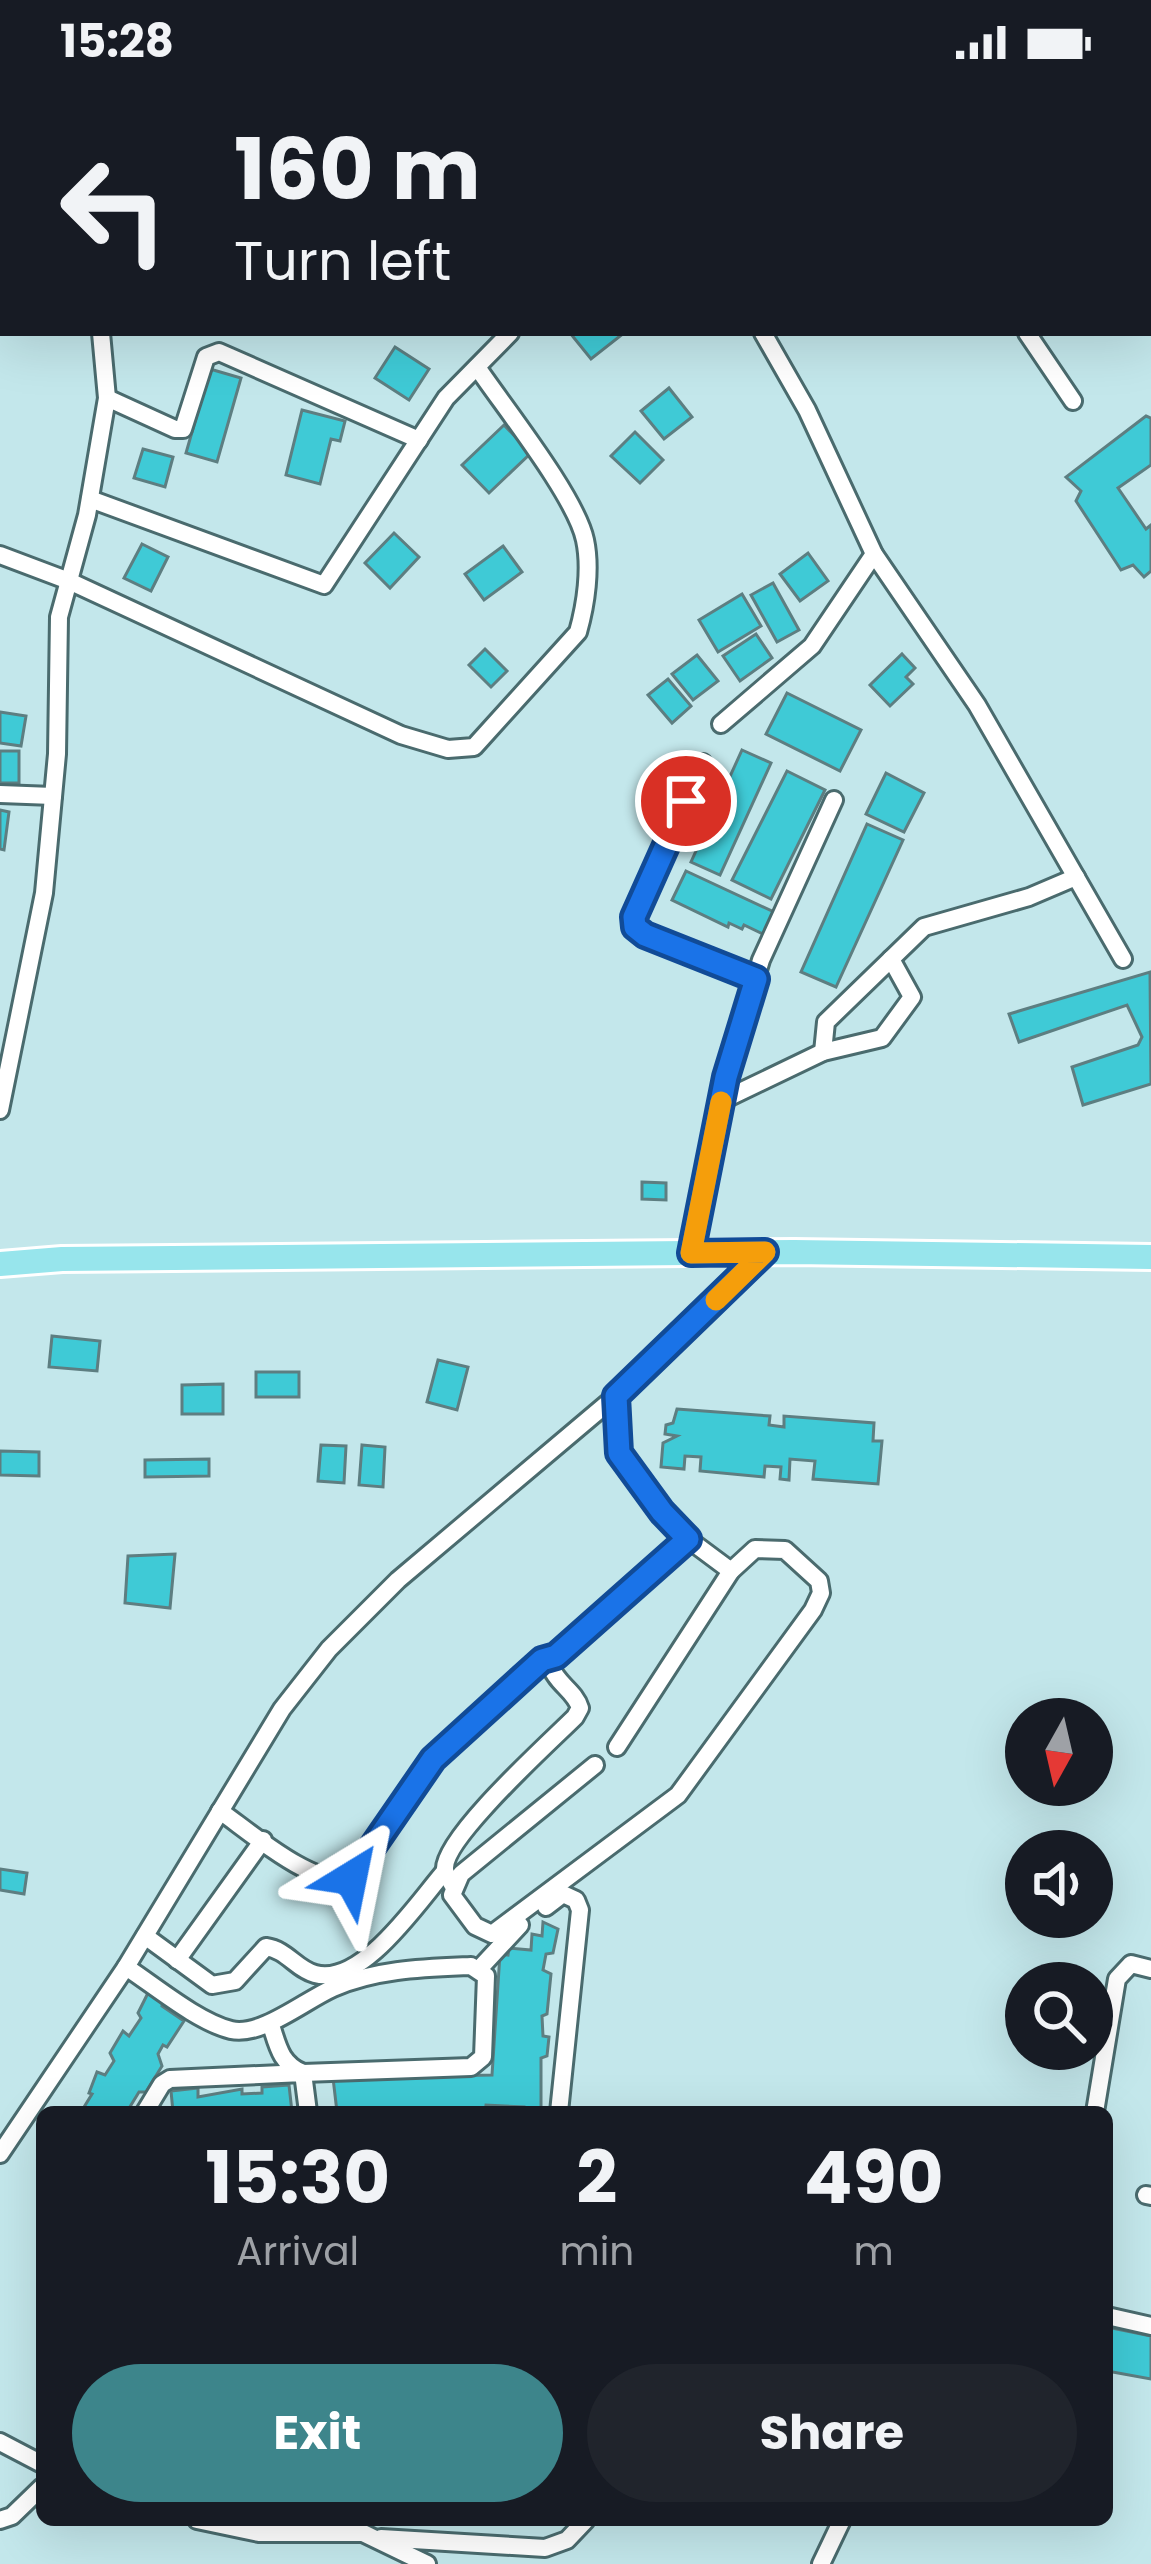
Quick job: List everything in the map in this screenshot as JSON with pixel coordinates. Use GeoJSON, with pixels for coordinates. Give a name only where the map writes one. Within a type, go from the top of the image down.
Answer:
{"type":"FeatureCollection","features":[{"type":"Feature","properties":{"kind":"main road"},"geometry":{"type":"LineString","coordinates":[[0,1264],[62,1259],[765,1252],[1151,1257]]}},
{"type":"Feature","properties":{"kind":"street"},"geometry":{"type":"LineString","coordinates":[[0,1110],[44,893],[53,796],[58,617],[90,499],[107,398],[101,336]]}},
{"type":"Feature","properties":{"kind":"street"},"geometry":{"type":"LineString","coordinates":[[90,499],[324,585],[446,398],[507,336]]}},
{"type":"Feature","properties":{"kind":"street"},"geometry":{"type":"LineString","coordinates":[[766,336],[808,410],[874,554],[977,705],[1123,959]]}},
{"type":"Feature","properties":{"kind":"street"},"geometry":{"type":"LineString","coordinates":[[1029,336],[1072,401]]}},
{"type":"Feature","properties":{"kind":"street"},"geometry":{"type":"LineString","coordinates":[[107,398],[183,429],[206,358],[219,352],[419,440]]}},
{"type":"Feature","properties":{"kind":"street"},"geometry":{"type":"LineString","coordinates":[[0,555],[69,581],[401,735],[448,749],[475,747],[578,632],[584,611],[586,561],[585,539],[574,510],[477,367]]}},
{"type":"Feature","properties":{"kind":"street"},"geometry":{"type":"LineString","coordinates":[[721,724],[812,646],[874,554]]}},
{"type":"Feature","properties":{"kind":"street"},"geometry":{"type":"LineString","coordinates":[[703,763],[634,917],[635,927],[756,979]]}},
{"type":"Feature","properties":{"kind":"street"},"geometry":{"type":"LineString","coordinates":[[0,794],[53,796]]}},
{"type":"Feature","properties":{"kind":"street"},"geometry":{"type":"LineString","coordinates":[[691,1253],[722,1101],[756,979],[834,800]]}},
{"type":"Feature","properties":{"kind":"street"},"geometry":{"type":"LineString","coordinates":[[823,1052],[826,1022],[924,927],[1029,897],[1076,877]]}},
{"type":"Feature","properties":{"kind":"street"},"geometry":{"type":"LineString","coordinates":[[722,1101],[823,1052],[882,1038],[912,997],[891,959]]}},
{"type":"Feature","properties":{"kind":"street"},"geometry":{"type":"LineString","coordinates":[[0,2154],[126,1967],[282,1709],[329,1649],[398,1580],[616,1396],[765,1252]]}},
{"type":"Feature","properties":{"kind":"street"},"geometry":{"type":"LineString","coordinates":[[616,1396],[619,1453],[662,1512],[730,1571]]}},
{"type":"Feature","properties":{"kind":"street"},"geometry":{"type":"LineString","coordinates":[[617,1747],[730,1571],[755,1549],[784,1550],[819,1581],[821,1593],[813,1610],[677,1795],[492,1934],[475,1926],[452,1895],[446,1862],[472,1820],[580,1708],[577,1697],[554,1675],[551,1667],[556,1656],[688,1539]]}},
{"type":"Feature","properties":{"kind":"street"},"geometry":{"type":"LineString","coordinates":[[220,1811],[316,1877],[351,1878],[433,1759],[542,1660],[556,1656]]}},
{"type":"Feature","properties":{"kind":"street"},"geometry":{"type":"LineString","coordinates":[[145,1936],[212,1984],[235,1982],[266,1948],[285,1952],[310,1973],[327,1976],[347,1971],[368,1959],[449,1879],[595,1765]]}},
{"type":"Feature","properties":{"kind":"street"},"geometry":{"type":"LineString","coordinates":[[177,1960],[263,1840]]}},
{"type":"Feature","properties":{"kind":"street"},"geometry":{"type":"LineString","coordinates":[[480,1969],[518,1926],[563,1894],[576,1900],[580,1910],[560,2106]]}},
{"type":"Feature","properties":{"kind":"street"},"geometry":{"type":"LineString","coordinates":[[1096,2106],[1117,1979],[1131,1964],[1151,1969]]}},
{"type":"Feature","properties":{"kind":"street"},"geometry":{"type":"LineString","coordinates":[[126,1967],[216,2025],[244,2032],[271,2025],[287,2010],[348,1982],[405,1970],[471,1966],[486,1976],[483,2057],[471,2067],[170,2079],[149,2106]]}},
{"type":"Feature","properties":{"kind":"street"},"geometry":{"type":"LineString","coordinates":[[271,2025],[289,2067],[303,2073]]}},
{"type":"Feature","properties":{"kind":"street"},"geometry":{"type":"LineString","coordinates":[[303,2073],[307,2106]]}},
{"type":"Feature","properties":{"kind":"street"},"geometry":{"type":"LineString","coordinates":[[23,2120],[36,2128]]}},
{"type":"Feature","properties":{"kind":"street"},"geometry":{"type":"LineString","coordinates":[[1113,2317],[1151,2326]]}},
{"type":"Feature","properties":{"kind":"street"},"geometry":{"type":"LineString","coordinates":[[0,2442],[36,2461]]}},
{"type":"Feature","properties":{"kind":"street"},"geometry":{"type":"LineString","coordinates":[[0,2520],[12,2516],[36,2493]]}},
{"type":"Feature","properties":{"kind":"street"},"geometry":{"type":"LineString","coordinates":[[226,2526],[259,2533],[352,2532],[545,2548],[567,2540],[580,2526]]}},
{"type":"Feature","properties":{"kind":"street"},"geometry":{"type":"LineString","coordinates":[[821,2564],[839,2526]]}},
{"type":"Feature","properties":{"kind":"street"},"geometry":{"type":"LineString","coordinates":[[374,2537],[427,2564]]}},
{"type":"Feature","properties":{"kind":"building"},"geometry":{"type":"Polygon","coordinates":[[[572,336],[620,336],[591,359],[572,336]]]}},
{"type":"Feature","properties":{"kind":"building"},"geometry":{"type":"Polygon","coordinates":[[[395,347],[429,369],[409,400],[375,378],[395,347]]]}},
{"type":"Feature","properties":{"kind":"building"},"geometry":{"type":"Polygon","coordinates":[[[210,369],[241,378],[217,462],[186,453],[210,369]]]}},
{"type":"Feature","properties":{"kind":"building"},"geometry":{"type":"Polygon","coordinates":[[[669,388],[692,417],[664,439],[641,411],[669,388]]]}},
{"type":"Feature","properties":{"kind":"building"},"geometry":{"type":"Polygon","coordinates":[[[302,410],[345,421],[340,441],[331,439],[320,484],[286,475],[302,410]]]}},
{"type":"Feature","properties":{"kind":"building"},"geometry":{"type":"Polygon","coordinates":[[[1146,416],[1151,418],[1151,465],[1118,488],[1146,529],[1151,525],[1151,571],[1144,577],[1133,565],[1121,570],[1076,501],[1081,491],[1066,477],[1146,416]]]}},
{"type":"Feature","properties":{"kind":"building"},"geometry":{"type":"Polygon","coordinates":[[[504,425],[531,453],[489,493],[462,465],[504,425]]]}},
{"type":"Feature","properties":{"kind":"building"},"geometry":{"type":"Polygon","coordinates":[[[635,432],[663,460],[640,483],[611,456],[635,432]]]}},
{"type":"Feature","properties":{"kind":"building"},"geometry":{"type":"Polygon","coordinates":[[[143,449],[173,457],[165,487],[134,478],[143,449]]]}},
{"type":"Feature","properties":{"kind":"building"},"geometry":{"type":"Polygon","coordinates":[[[394,533],[419,557],[390,588],[365,563],[394,533]]]}},
{"type":"Feature","properties":{"kind":"building"},"geometry":{"type":"Polygon","coordinates":[[[142,544],[168,557],[151,591],[124,578],[142,544]]]}},
{"type":"Feature","properties":{"kind":"building"},"geometry":{"type":"Polygon","coordinates":[[[503,546],[522,572],[484,600],[465,574],[503,546]]]}},
{"type":"Feature","properties":{"kind":"building"},"geometry":{"type":"Polygon","coordinates":[[[808,553],[828,581],[800,601],[780,574],[808,553]]]}},
{"type":"Feature","properties":{"kind":"building"},"geometry":{"type":"Polygon","coordinates":[[[773,583],[799,630],[777,642],[751,595],[773,583]]]}},
{"type":"Feature","properties":{"kind":"building"},"geometry":{"type":"Polygon","coordinates":[[[742,594],[761,626],[718,652],[699,620],[742,594]]]}},
{"type":"Feature","properties":{"kind":"building"},"geometry":{"type":"Polygon","coordinates":[[[756,634],[772,658],[740,681],[723,656],[756,634]]]}},
{"type":"Feature","properties":{"kind":"building"},"geometry":{"type":"Polygon","coordinates":[[[485,649],[507,671],[491,687],[469,665],[485,649]]]}},
{"type":"Feature","properties":{"kind":"building"},"geometry":{"type":"Polygon","coordinates":[[[902,654],[915,668],[906,677],[913,684],[890,706],[870,685],[902,654]]]}},
{"type":"Feature","properties":{"kind":"building"},"geometry":{"type":"Polygon","coordinates":[[[697,655],[718,681],[693,700],[672,674],[697,655]]]}},
{"type":"Feature","properties":{"kind":"building"},"geometry":{"type":"Polygon","coordinates":[[[668,679],[691,706],[672,723],[648,695],[668,679]]]}},
{"type":"Feature","properties":{"kind":"building"},"geometry":{"type":"Polygon","coordinates":[[[787,693],[861,730],[840,771],[766,734],[787,693]]]}},
{"type":"Feature","properties":{"kind":"building"},"geometry":{"type":"Polygon","coordinates":[[[0,712],[26,716],[21,746],[0,743],[0,712]]]}},
{"type":"Feature","properties":{"kind":"building"},"geometry":{"type":"Polygon","coordinates":[[[742,750],[771,763],[720,875],[691,862],[742,750]]]}},
{"type":"Feature","properties":{"kind":"building"},"geometry":{"type":"Polygon","coordinates":[[[0,751],[19,751],[19,783],[0,783],[0,751]]]}},
{"type":"Feature","properties":{"kind":"building"},"geometry":{"type":"Polygon","coordinates":[[[787,771],[825,790],[771,899],[732,880],[787,771]]]}},
{"type":"Feature","properties":{"kind":"building"},"geometry":{"type":"Polygon","coordinates":[[[886,773],[924,793],[904,832],[866,814],[886,773]]]}},
{"type":"Feature","properties":{"kind":"building"},"geometry":{"type":"Polygon","coordinates":[[[0,810],[9,812],[4,850],[0,849],[0,810]]]}},
{"type":"Feature","properties":{"kind":"building"},"geometry":{"type":"Polygon","coordinates":[[[867,824],[903,840],[836,987],[801,972],[867,824]]]}},
{"type":"Feature","properties":{"kind":"building"},"geometry":{"type":"Polygon","coordinates":[[[686,871],[774,912],[763,934],[744,925],[742,929],[729,923],[728,927],[672,900],[686,871]]]}},
{"type":"Feature","properties":{"kind":"building"},"geometry":{"type":"Polygon","coordinates":[[[1150,972],[1151,1084],[1083,1105],[1072,1067],[1138,1045],[1142,1037],[1127,1005],[1019,1042],[1009,1014],[1150,972]]]}},
{"type":"Feature","properties":{"kind":"building"},"geometry":{"type":"Polygon","coordinates":[[[642,1182],[666,1183],[666,1200],[642,1199],[642,1182]]]}},
{"type":"Feature","properties":{"kind":"building"},"geometry":{"type":"Polygon","coordinates":[[[52,1336],[100,1341],[97,1371],[49,1367],[52,1336]]]}},
{"type":"Feature","properties":{"kind":"building"},"geometry":{"type":"Polygon","coordinates":[[[438,1360],[468,1367],[457,1410],[427,1402],[438,1360]]]}},
{"type":"Feature","properties":{"kind":"building"},"geometry":{"type":"Polygon","coordinates":[[[256,1372],[299,1372],[299,1397],[256,1397],[256,1372]]]}},
{"type":"Feature","properties":{"kind":"building"},"geometry":{"type":"Polygon","coordinates":[[[223,1384],[223,1414],[182,1414],[182,1385],[223,1384]]]}},
{"type":"Feature","properties":{"kind":"building"},"geometry":{"type":"Polygon","coordinates":[[[677,1409],[770,1416],[769,1425],[784,1427],[784,1416],[874,1423],[873,1441],[882,1441],[878,1484],[813,1479],[815,1461],[790,1459],[789,1480],[780,1479],[781,1467],[765,1466],[764,1477],[700,1471],[701,1457],[685,1456],[684,1469],[661,1467],[663,1443],[677,1436],[665,1434],[677,1409]]]}},
{"type":"Feature","properties":{"kind":"building"},"geometry":{"type":"Polygon","coordinates":[[[321,1445],[346,1446],[344,1483],[318,1481],[321,1445]]]}},
{"type":"Feature","properties":{"kind":"building"},"geometry":{"type":"Polygon","coordinates":[[[362,1445],[385,1447],[383,1487],[359,1485],[362,1445]]]}},
{"type":"Feature","properties":{"kind":"building"},"geometry":{"type":"Polygon","coordinates":[[[0,1451],[39,1452],[39,1476],[0,1475],[0,1451]]]}},
{"type":"Feature","properties":{"kind":"building"},"geometry":{"type":"Polygon","coordinates":[[[209,1459],[209,1476],[145,1477],[145,1460],[209,1459]]]}},
{"type":"Feature","properties":{"kind":"building"},"geometry":{"type":"Polygon","coordinates":[[[175,1554],[170,1608],[125,1603],[128,1556],[175,1554]]]}},
{"type":"Feature","properties":{"kind":"building"},"geometry":{"type":"Polygon","coordinates":[[[0,1869],[27,1873],[24,1894],[0,1890],[0,1869]]]}},
{"type":"Feature","properties":{"kind":"building"},"geometry":{"type":"Polygon","coordinates":[[[543,1922],[558,1929],[543,1970],[551,1974],[547,2014],[542,2016],[543,2036],[549,2037],[547,2056],[541,2058],[541,2106],[336,2106],[333,2078],[492,2075],[500,1954],[508,1955],[509,1948],[531,1950],[532,1934],[542,1936],[543,1922]]]}},
{"type":"Feature","properties":{"kind":"building"},"geometry":{"type":"Polygon","coordinates":[[[149,1991],[184,2021],[158,2054],[162,2066],[130,2106],[85,2106],[97,2072],[105,2075],[114,2061],[110,2053],[123,2031],[129,2036],[141,2018],[138,2013],[149,1991]]]}},
{"type":"Feature","properties":{"kind":"building"},"geometry":{"type":"Polygon","coordinates":[[[289,2085],[291,2106],[172,2106],[171,2091],[198,2088],[198,2097],[242,2089],[242,2094],[262,2093],[262,2087],[289,2085]]]}},
{"type":"Feature","properties":{"kind":"building"},"geometry":{"type":"Polygon","coordinates":[[[1113,2328],[1151,2336],[1151,2379],[1113,2372],[1113,2328]]]}},
{"type":"Feature","properties":{"kind":"slow traffic"},"geometry":{"type":"LineString","coordinates":[[716,1300],[765,1252],[691,1253],[721,1102]]}},
{"type":"Feature","properties":{"kind":"route"},"geometry":{"type":"LineString","coordinates":[[351,1878],[433,1759],[542,1660],[556,1656],[688,1539],[619,1453],[616,1396],[765,1252],[691,1253],[726,1077],[756,979],[635,927],[634,917],[686,801]]}}]}
